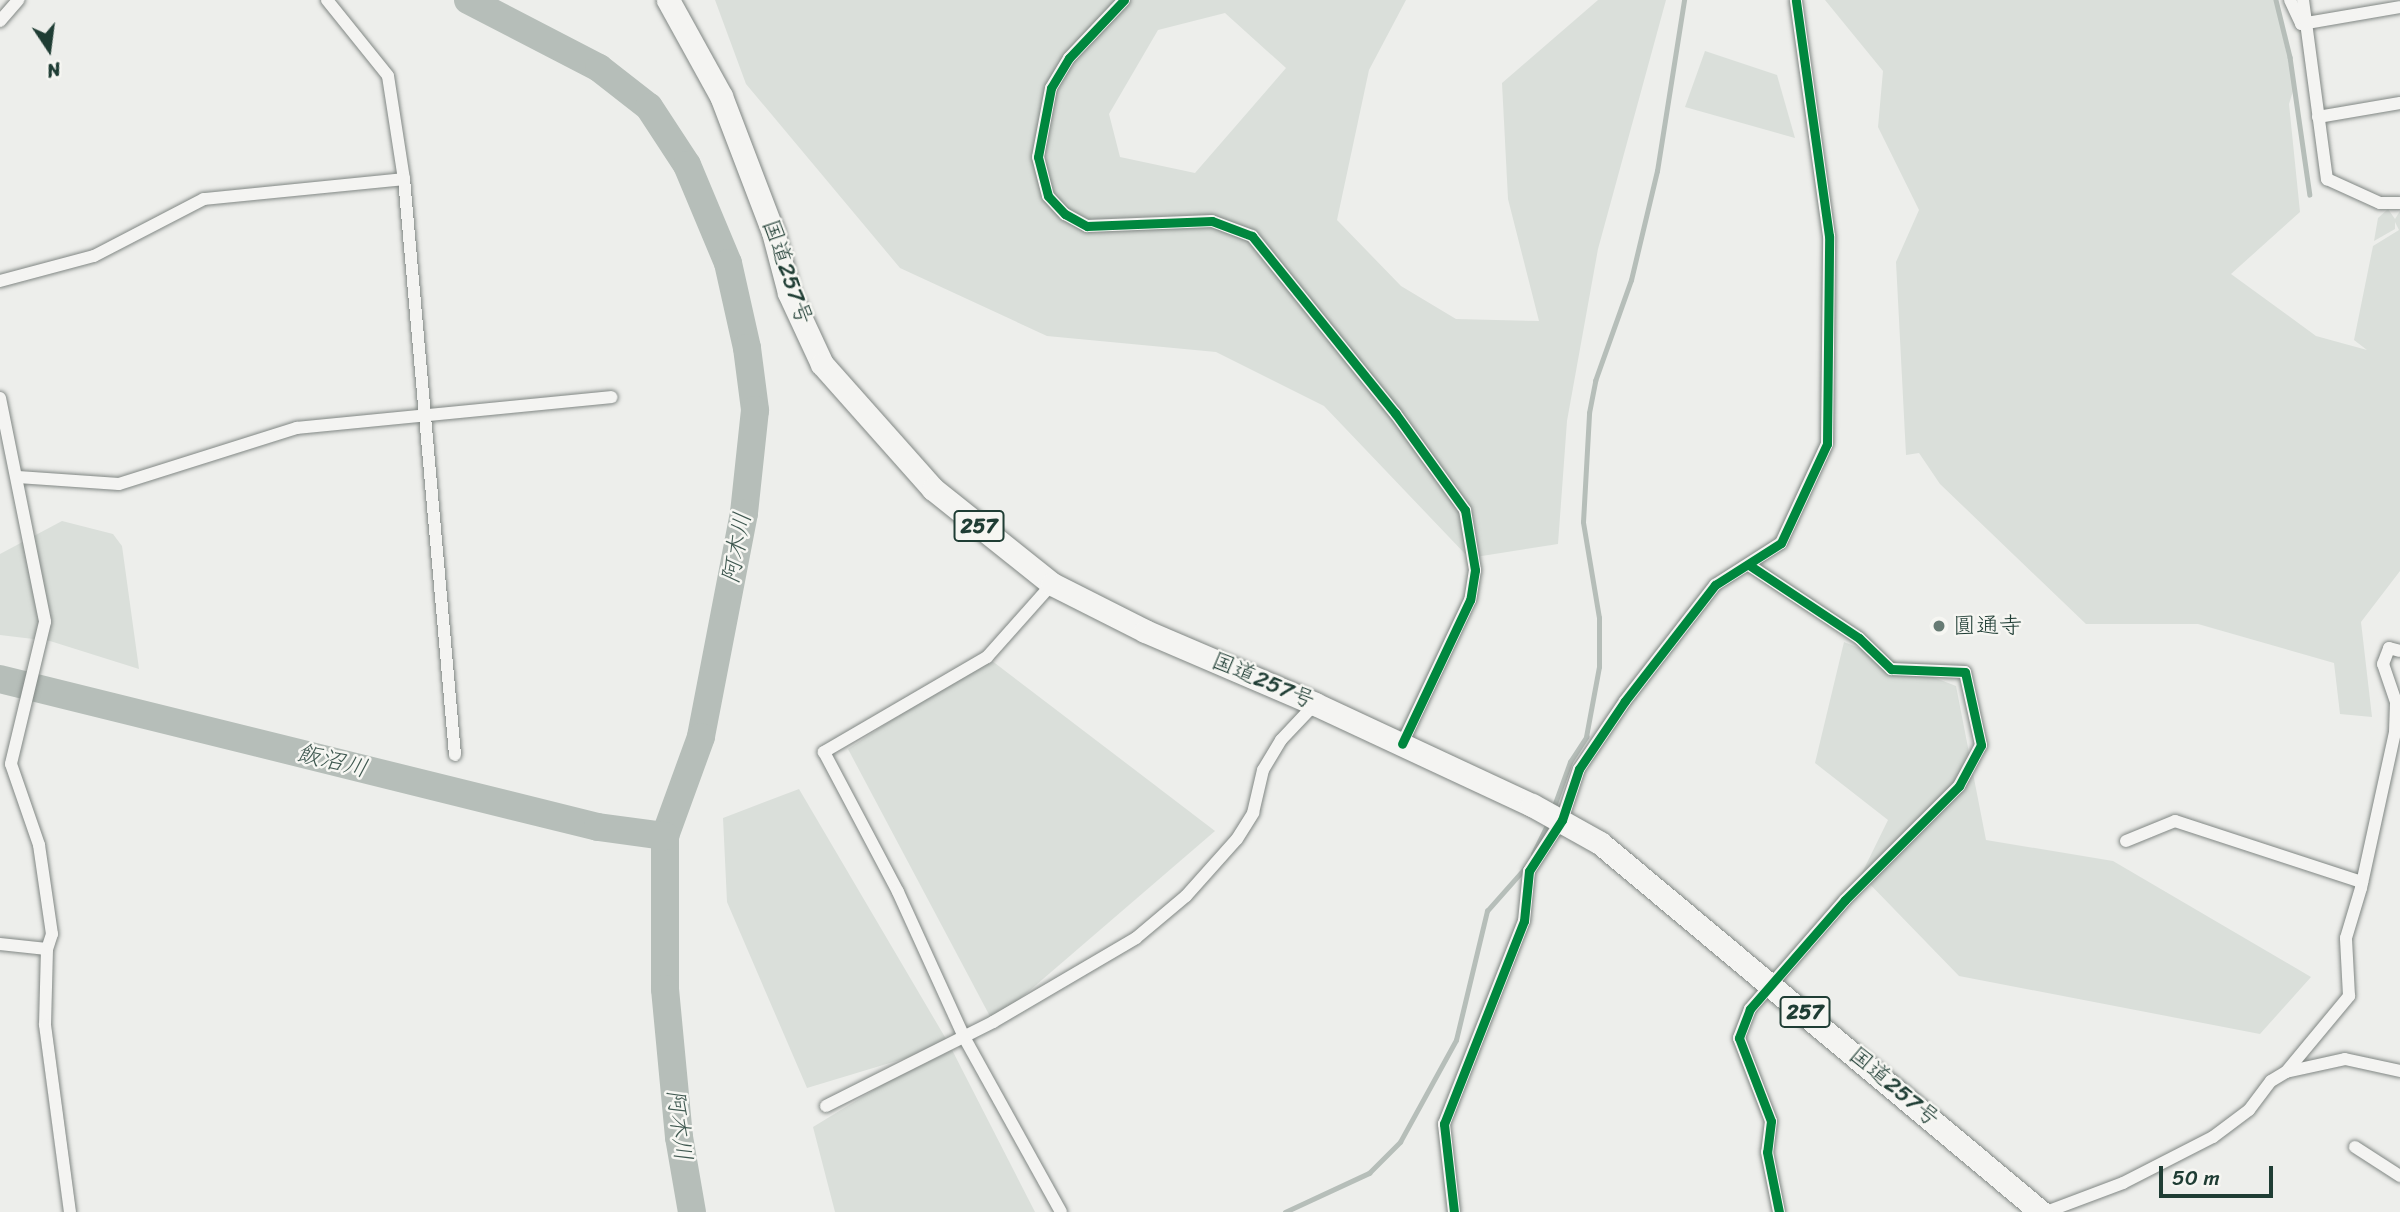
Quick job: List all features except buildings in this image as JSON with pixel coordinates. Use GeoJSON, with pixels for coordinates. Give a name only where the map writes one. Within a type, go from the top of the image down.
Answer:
{"type":"FeatureCollection","features":[{"type":"Feature","properties":{"kind":"highway","name":"国道257号"},"geometry":{"type":"LineString","coordinates":[[668,0],[721,96],[774,232],[789,293],[822,365],[933,489],[1052,584],[1144,631],[1315,704],[1532,805],[1601,843],[2044,1212]]}},
{"type":"Feature","properties":{"kind":"street"},"geometry":{"type":"LineString","coordinates":[[0,21],[18,0]]}},
{"type":"Feature","properties":{"kind":"street"},"geometry":{"type":"LineString","coordinates":[[327,0],[388,76],[404,179],[455,755]]}},
{"type":"Feature","properties":{"kind":"street"},"geometry":{"type":"LineString","coordinates":[[1124,0],[1069,58],[1051,88],[1038,157],[1048,196],[1065,214],[1087,226],[1212,220],[1252,236],[1395,413],[1465,510],[1475,570],[1470,600],[1402,744]]}},
{"type":"Feature","properties":{"kind":"street"},"geometry":{"type":"LineString","coordinates":[[1454,1212],[1444,1124],[1524,921],[1529,872],[1562,820],[1579,769],[1625,701],[1715,585],[1781,543],[1827,444],[1830,402],[1826,199],[1796,0]]}},
{"type":"Feature","properties":{"kind":"street"},"geometry":{"type":"LineString","coordinates":[[2290,0],[2298,22],[2305,24],[2400,7]]}},
{"type":"Feature","properties":{"kind":"street"},"geometry":{"type":"LineString","coordinates":[[2303,0],[2327,178],[2380,203],[2400,203]]}},
{"type":"Feature","properties":{"kind":"street"},"geometry":{"type":"LineString","coordinates":[[2318,117],[2400,103]]}},
{"type":"Feature","properties":{"kind":"street"},"geometry":{"type":"LineString","coordinates":[[0,281],[94,256],[204,199],[404,179]]}},
{"type":"Feature","properties":{"kind":"street"},"geometry":{"type":"LineString","coordinates":[[18,477],[119,484],[297,428],[425,413],[611,397]]}},
{"type":"Feature","properties":{"kind":"street"},"geometry":{"type":"LineString","coordinates":[[0,398],[45,622],[12,764],[39,845],[52,934],[47,949],[45,1025],[70,1212]]}},
{"type":"Feature","properties":{"kind":"street"},"geometry":{"type":"LineString","coordinates":[[1749,565],[1859,638],[1891,669],[1965,672],[1981,745],[1959,786],[1770,982],[1750,1009],[1738,1038],[1771,1121],[1766,1152],[1779,1212]]}},
{"type":"Feature","properties":{"kind":"street"},"geometry":{"type":"LineString","coordinates":[[1052,584],[986,657],[824,752],[898,892],[964,1037],[1061,1212]]}},
{"type":"Feature","properties":{"kind":"street"},"geometry":{"type":"LineString","coordinates":[[2286,1072],[2350,996],[2346,938],[2398,733],[2396,702],[2383,664],[2389,648],[2400,651]]}},
{"type":"Feature","properties":{"kind":"street"},"geometry":{"type":"LineString","coordinates":[[826,1106],[964,1037],[1136,938],[1186,896],[1237,839],[1253,813],[1263,770],[1281,740],[1315,704]]}},
{"type":"Feature","properties":{"kind":"street"},"geometry":{"type":"LineString","coordinates":[[2126,841],[2175,821],[2362,882]]}},
{"type":"Feature","properties":{"kind":"street"},"geometry":{"type":"LineString","coordinates":[[0,944],[47,949]]}},
{"type":"Feature","properties":{"kind":"street"},"geometry":{"type":"LineString","coordinates":[[2044,1212],[2123,1183],[2213,1137],[2249,1110],[2271,1081],[2286,1072],[2345,1059],[2400,1071]]}},
{"type":"Feature","properties":{"kind":"street"},"geometry":{"type":"LineString","coordinates":[[2355,1147],[2400,1176]]}},
{"type":"Feature","properties":{"kind":"shaded area"},"geometry":{"type":"Polygon","coordinates":[[[715,0],[1406,0],[1369,70],[1337,220],[1401,286],[1456,319],[1539,321],[1508,199],[1502,83],[1598,0],[1666,0],[1598,249],[1567,421],[1558,544],[1469,558],[1324,406],[1216,352],[1047,336],[900,268],[746,84],[715,0]],[[1225,13],[1158,30],[1109,114],[1120,157],[1195,173],[1286,68],[1225,13]]]}},
{"type":"Feature","properties":{"kind":"shaded area"},"geometry":{"type":"Polygon","coordinates":[[[1825,0],[2275,0],[2294,88],[2289,104],[2300,212],[2231,274],[2316,336],[2367,350],[2354,340],[2373,246],[2399,230],[2395,222],[2395,229],[2374,241],[2378,218],[2388,209],[2395,219],[2400,211],[2400,571],[2361,622],[2372,717],[2340,714],[2334,663],[2198,624],[2086,624],[1940,484],[1919,453],[1906,455],[1896,262],[1919,210],[1878,127],[1883,71],[1825,0]]]}},
{"type":"Feature","properties":{"kind":"shaded area"},"geometry":{"type":"Polygon","coordinates":[[[1705,51],[1777,75],[1795,138],[1685,107],[1705,51]]]}},
{"type":"Feature","properties":{"kind":"shaded area"},"geometry":{"type":"Polygon","coordinates":[[[62,521],[113,534],[122,546],[139,669],[50,641],[0,635],[0,554],[62,521]]]}},
{"type":"Feature","properties":{"kind":"shaded area"},"geometry":{"type":"Polygon","coordinates":[[[1844,642],[1956,686],[1986,840],[2113,861],[2311,977],[2260,1034],[1959,976],[1861,875],[1888,820],[1815,763],[1844,642]]]}},
{"type":"Feature","properties":{"kind":"shaded area"},"geometry":{"type":"Polygon","coordinates":[[[987,657],[1215,831],[993,1022],[848,749],[987,657]]]}},
{"type":"Feature","properties":{"kind":"shaded area"},"geometry":{"type":"Polygon","coordinates":[[[799,789],[949,1044],[1035,1212],[835,1212],[813,1127],[946,1046],[807,1088],[727,902],[723,818],[799,789]]]}},
{"type":"Feature","properties":{"kind":"waterway","name":"阿木川"},"geometry":{"type":"LineString","coordinates":[[468,0],[599,68],[649,107],[687,165],[728,263],[747,348],[755,410],[744,513],[701,737],[665,836],[665,989],[679,1137],[692,1212]]}},
{"type":"Feature","properties":{"kind":"waterway"},"geometry":{"type":"LineString","coordinates":[[1553,809],[1570,762],[1586,737],[1599,667],[1599,618],[1583,522],[1589,413],[1595,381],[1631,280],[1657,171],[1684,0]]}},
{"type":"Feature","properties":{"kind":"waterway"},"geometry":{"type":"LineString","coordinates":[[2276,0],[2290,57],[2310,195]]}},
{"type":"Feature","properties":{"kind":"waterway","name":"飯沼川"},"geometry":{"type":"LineString","coordinates":[[0,679],[598,827],[665,836]]}},
{"type":"Feature","properties":{"kind":"waterway"},"geometry":{"type":"LineString","coordinates":[[1533,854],[1549,821]]}},
{"type":"Feature","properties":{"kind":"waterway"},"geometry":{"type":"LineString","coordinates":[[1285,1212],[1369,1173],[1400,1142],[1456,1040],[1487,911],[1525,868]]}},
{"type":"Feature","properties":{"kind":"cycle path"},"geometry":{"type":"LineString","coordinates":[[1124,0],[1069,58],[1051,88],[1038,157],[1048,196],[1065,214],[1087,226],[1212,221],[1252,236],[1395,413],[1465,510],[1475,570],[1470,600],[1402,744]]}},
{"type":"Feature","properties":{"kind":"cycle path"},"geometry":{"type":"LineString","coordinates":[[1454,1212],[1444,1124],[1524,921],[1529,871],[1562,820],[1579,769],[1625,701],[1715,585],[1781,543],[1827,444],[1829,236],[1796,0]]}},
{"type":"Feature","properties":{"kind":"cycle path"},"geometry":{"type":"LineString","coordinates":[[1749,565],[1859,638],[1891,669],[1965,672],[1981,745],[1959,786],[1845,900],[1750,1009],[1739,1038],[1771,1121],[1767,1152],[1779,1212]]}},
{"type":"Feature","properties":{"kind":"place","name":"圓通寺"},"geometry":{"type":"Point","coordinates":[1939,626]}}]}
